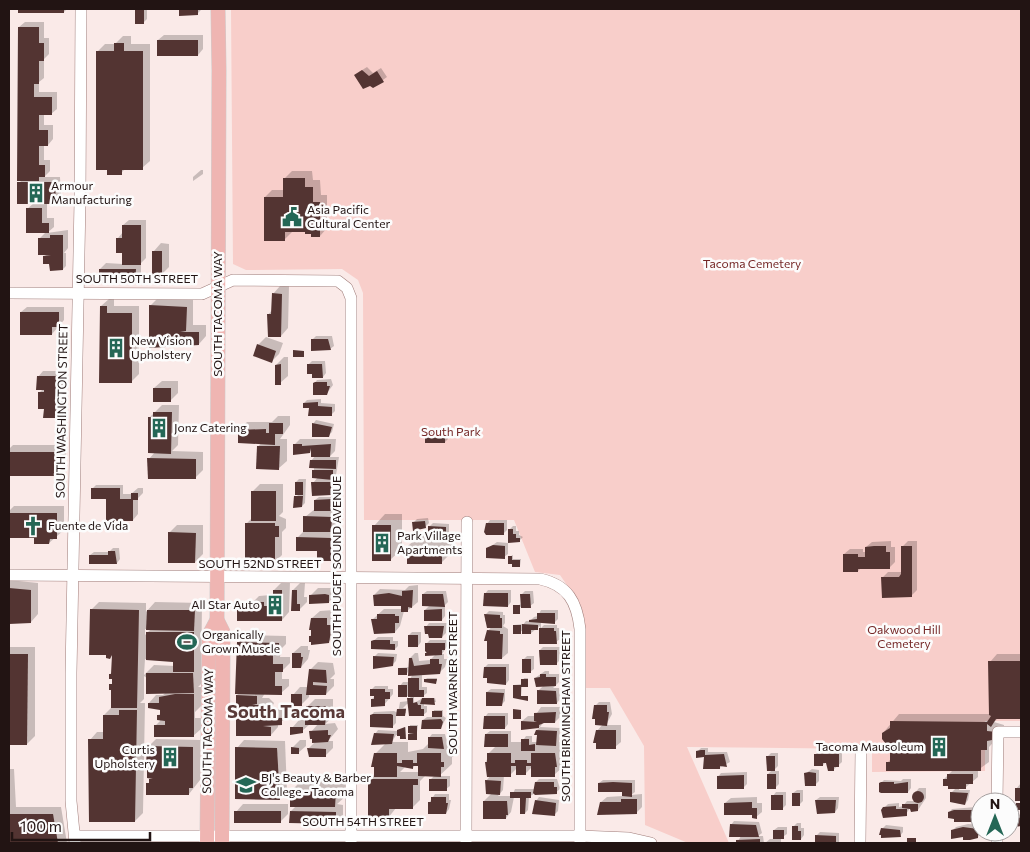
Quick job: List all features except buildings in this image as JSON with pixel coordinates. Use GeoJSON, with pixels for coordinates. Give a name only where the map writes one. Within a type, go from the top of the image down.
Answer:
{"type":"FeatureCollection","features":[{"type":"Feature","properties":{"kind":"main road","name":"SOUTH TACOMA WAY"},"geometry":{"type":"LineString","coordinates":[[218,9],[217,620],[223,632],[222,840]]}},
{"type":"Feature","properties":{"kind":"main road","name":"SOUTH TACOMA WAY"},"geometry":{"type":"LineString","coordinates":[[207,840],[209,635],[217,620]]}},
{"type":"Feature","properties":{"kind":"street","name":"SOUTH WASHINGTON STREET"},"geometry":{"type":"LineString","coordinates":[[75,840],[71,794],[81,9]]}},
{"type":"Feature","properties":{"kind":"street","name":"SOUTH 50TH STREET"},"geometry":{"type":"LineString","coordinates":[[9,293],[202,294],[233,280],[334,280],[343,283],[349,290]]}},
{"type":"Feature","properties":{"kind":"street","name":"SOUTH PUGET SOUND AVENUE"},"geometry":{"type":"LineString","coordinates":[[349,290],[351,298],[351,840]]}},
{"type":"Feature","properties":{"kind":"street","name":"SOUTH WARNER STREET"},"geometry":{"type":"LineString","coordinates":[[466,840],[467,522]]}},
{"type":"Feature","properties":{"kind":"street","name":"SOUTH 52ND STREET"},"geometry":{"type":"LineString","coordinates":[[9,575],[540,580]]}},
{"type":"Feature","properties":{"kind":"street","name":"SOUTH BIRMINGHAM STREET"},"geometry":{"type":"LineString","coordinates":[[540,580],[556,584],[566,592],[574,606],[579,621],[580,840]]}},
{"type":"Feature","properties":{"kind":"street"},"geometry":{"type":"LineString","coordinates":[[997,792],[998,732],[1021,732]]}},
{"type":"Feature","properties":{"kind":"street"},"geometry":{"type":"LineString","coordinates":[[860,843],[861,750]]}},
{"type":"Feature","properties":{"kind":"street","name":"SOUTH 54TH STREET"},"geometry":{"type":"LineString","coordinates":[[75,840],[580,840],[629,838],[651,843]]}},
{"type":"Feature","properties":{"kind":"green space","name":"Tacoma Cemetery"},"geometry":{"type":"Polygon","coordinates":[[[231,9],[1021,9],[1021,721],[985,721],[985,771],[872,772],[872,749],[687,747],[729,843],[688,843],[645,825],[644,746],[610,688],[585,688],[573,594],[560,575],[535,572],[514,520],[364,520],[363,293],[358,280],[342,269],[246,270],[233,264],[231,9]]]}},
{"type":"Feature","properties":{"kind":"place","name":"Armour Manufacturing"},"geometry":{"type":"Point","coordinates":[36,193]}},
{"type":"Feature","properties":{"kind":"place","name":"Asia Pacific Cultural Center"},"geometry":{"type":"Point","coordinates":[292,217]}},
{"type":"Feature","properties":{"kind":"place","name":"New Vision Upholstery"},"geometry":{"type":"Point","coordinates":[116,348]}},
{"type":"Feature","properties":{"kind":"place","name":"Jonz Catering"},"geometry":{"type":"Point","coordinates":[159,428]}},
{"type":"Feature","properties":{"kind":"place","name":"Fuente de Vida"},"geometry":{"type":"Point","coordinates":[33,526]}},
{"type":"Feature","properties":{"kind":"place","name":"Park Village Apartments"},"geometry":{"type":"Point","coordinates":[382,543]}},
{"type":"Feature","properties":{"kind":"place","name":"All Star Auto"},"geometry":{"type":"Point","coordinates":[275,605]}},
{"type":"Feature","properties":{"kind":"place","name":"Organically Grown Muscle"},"geometry":{"type":"Point","coordinates":[187,642]}},
{"type":"Feature","properties":{"kind":"place","name":"Tacoma Mausoleum"},"geometry":{"type":"Point","coordinates":[939,747]}},
{"type":"Feature","properties":{"kind":"place","name":"Curtis Upholstery"},"geometry":{"type":"Point","coordinates":[170,757]}},
{"type":"Feature","properties":{"kind":"place","name":"BJ's Beauty & Barber College - Tacoma"},"geometry":{"type":"Point","coordinates":[246,785]}},
{"type":"Feature","properties":{"kind":"district","name":"South Tacoma"},"geometry":{"type":"Point","coordinates":[286,712]}},
{"type":"Feature","properties":{"kind":"park label","name":"South Park"},"geometry":{"type":"Point","coordinates":[451,432]}},
{"type":"Feature","properties":{"kind":"park label","name":"Oakwood Hill Cemetery"},"geometry":{"type":"Point","coordinates":[904,637]}}]}
